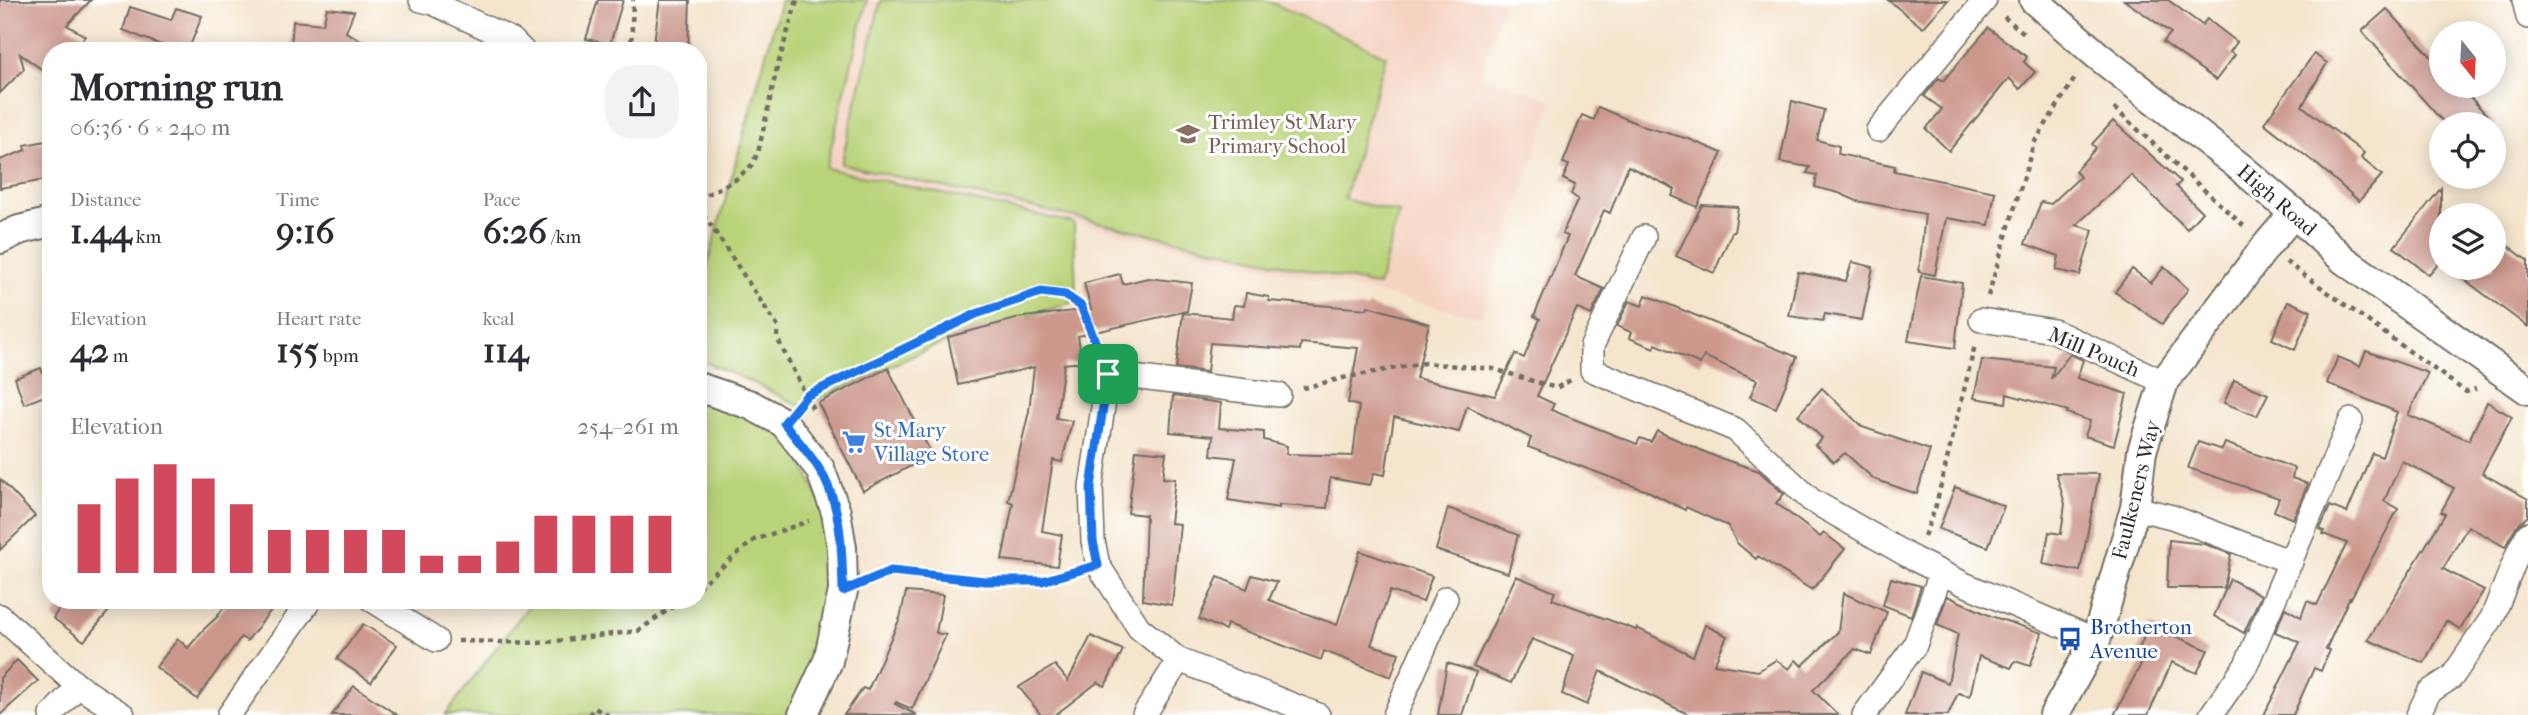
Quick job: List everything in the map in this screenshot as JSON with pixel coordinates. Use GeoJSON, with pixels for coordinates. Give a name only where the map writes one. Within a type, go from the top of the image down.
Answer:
{"type":"FeatureCollection","features":[{"type":"Feature","properties":{"kind":"street"},"geometry":{"type":"LineString","coordinates":[[421,0],[433,2],[514,42]]}},
{"type":"Feature","properties":{"kind":"street","name":"High Road"},"geometry":{"type":"LineString","coordinates":[[2034,0],[2097,55],[2294,213],[2344,260],[2519,384]]}},
{"type":"Feature","properties":{"kind":"street"},"geometry":{"type":"LineString","coordinates":[[2524,0],[2528,17]]}},
{"type":"Feature","properties":{"kind":"street"},"geometry":{"type":"LineString","coordinates":[[1878,130],[1985,1]]}},
{"type":"Feature","properties":{"kind":"street","name":"Faulkeners Way"},"geometry":{"type":"LineString","coordinates":[[2054,715],[2096,640],[2135,508],[2142,451],[2164,382],[2294,213]]}},
{"type":"Feature","properties":{"kind":"street"},"geometry":{"type":"LineString","coordinates":[[0,239],[19,230],[42,224]]}},
{"type":"Feature","properties":{"kind":"street"},"geometry":{"type":"LineString","coordinates":[[1644,237],[1592,346],[1592,370],[1736,430],[1811,500],[1941,573],[2096,640]]}},
{"type":"Feature","properties":{"kind":"street","name":"Mill Pouch"},"geometry":{"type":"LineString","coordinates":[[1981,320],[2054,331],[2164,382]]}},
{"type":"Feature","properties":{"kind":"street"},"geometry":{"type":"LineString","coordinates":[[1279,395],[1108,374],[1091,487],[1093,541],[1098,565],[1139,628],[1179,660],[1318,715]]}},
{"type":"Feature","properties":{"kind":"street"},"geometry":{"type":"LineString","coordinates":[[707,390],[751,405],[784,423],[820,469],[836,512],[842,548],[843,591],[828,661],[803,715]]}},
{"type":"Feature","properties":{"kind":"street"},"geometry":{"type":"LineString","coordinates":[[2211,715],[2246,665],[2351,420]]}},
{"type":"Feature","properties":{"kind":"street"},"geometry":{"type":"LineString","coordinates":[[2135,508],[2172,517],[2291,562]]}},
{"type":"Feature","properties":{"kind":"street"},"geometry":{"type":"LineString","coordinates":[[2418,715],[2429,692],[2452,677],[2492,618],[2528,534]]}},
{"type":"Feature","properties":{"kind":"street"},"geometry":{"type":"LineString","coordinates":[[1864,715],[1915,645],[1941,573]]}},
{"type":"Feature","properties":{"kind":"street"},"geometry":{"type":"LineString","coordinates":[[1395,715],[1447,598]]}},
{"type":"Feature","properties":{"kind":"street"},"geometry":{"type":"LineString","coordinates":[[229,715],[304,609]]}},
{"type":"Feature","properties":{"kind":"street"},"geometry":{"type":"LineString","coordinates":[[386,609],[436,640]]}},
{"type":"Feature","properties":{"kind":"street"},"geometry":{"type":"LineString","coordinates":[[0,616],[78,686],[123,715]]}},
{"type":"Feature","properties":{"kind":"street"},"geometry":{"type":"LineString","coordinates":[[1144,715],[1179,660]]}},
{"type":"Feature","properties":{"kind":"street"},"geometry":{"type":"LineString","coordinates":[[51,715],[78,686]]}},
{"type":"Feature","properties":{"kind":"path"},"geometry":{"type":"LineString","coordinates":[[631,42],[633,0]]}},
{"type":"Feature","properties":{"kind":"path"},"geometry":{"type":"LineString","coordinates":[[707,194],[735,180],[751,166],[758,153],[777,68],[797,0]]}},
{"type":"Feature","properties":{"kind":"path"},"geometry":{"type":"LineString","coordinates":[[1985,1],[2025,34]]}},
{"type":"Feature","properties":{"kind":"path"},"geometry":{"type":"LineString","coordinates":[[2067,66],[2087,83]]}},
{"type":"Feature","properties":{"kind":"path"},"geometry":{"type":"LineString","coordinates":[[2107,101],[2266,246],[2466,392],[2519,384]]}},
{"type":"Feature","properties":{"kind":"path"},"geometry":{"type":"LineString","coordinates":[[707,220],[778,327],[777,338],[818,419]]}},
{"type":"Feature","properties":{"kind":"path"},"geometry":{"type":"LineString","coordinates":[[784,423],[806,396],[976,314],[1041,292],[1065,295],[1081,306],[1108,374]]}},
{"type":"Feature","properties":{"kind":"path"},"geometry":{"type":"LineString","coordinates":[[1279,395],[1347,377],[1424,363],[1494,369],[1556,388],[1592,370]]}},
{"type":"Feature","properties":{"kind":"path"},"geometry":{"type":"LineString","coordinates":[[707,579],[754,540],[836,512]]}},
{"type":"Feature","properties":{"kind":"path"},"geometry":{"type":"LineString","coordinates":[[843,591],[891,571],[985,581],[1042,581],[1098,565]]}},
{"type":"Feature","properties":{"kind":"path"},"geometry":{"type":"LineString","coordinates":[[436,640],[539,643],[638,631],[669,609]]}},
{"type":"Feature","properties":{"kind":"path"},"geometry":{"type":"LineString","coordinates":[[589,715],[594,708],[608,715]]}},
{"type":"Feature","properties":{"kind":"shaded area","name":"Trimley St Mary Primary School"},"geometry":{"type":"Polygon","coordinates":[[[867,0],[1504,0],[1480,76],[1553,100],[1481,317],[825,168],[867,0]]]}},
{"type":"Feature","properties":{"kind":"green space"},"geometry":{"type":"Polygon","coordinates":[[[781,0],[867,0],[826,168],[1074,223],[1076,301],[932,347],[802,407],[707,363],[707,266],[781,0]]]}},
{"type":"Feature","properties":{"kind":"green space","name":"Trimley St Mary Primary School"},"geometry":{"type":"Polygon","coordinates":[[[881,0],[1266,0],[1386,56],[1344,199],[1399,213],[1378,286],[841,164],[881,0]]]}},
{"type":"Feature","properties":{"kind":"green space"},"geometry":{"type":"Polygon","coordinates":[[[707,391],[784,423],[842,548],[803,715],[445,715],[526,609],[707,609],[707,391]]]}},
{"type":"Feature","properties":{"kind":"building"},"geometry":{"type":"Polygon","coordinates":[[[0,0],[91,0],[67,25],[85,36],[81,42],[42,42],[42,70],[20,54],[24,69],[0,93],[0,0]]]}},
{"type":"Feature","properties":{"kind":"building"},"geometry":{"type":"Polygon","coordinates":[[[598,0],[623,0],[611,42],[586,39],[598,0]]]}},
{"type":"Feature","properties":{"kind":"building"},"geometry":{"type":"Polygon","coordinates":[[[660,0],[690,0],[688,42],[654,42],[660,0]]]}},
{"type":"Feature","properties":{"kind":"building"},"geometry":{"type":"Polygon","coordinates":[[[1888,0],[1948,0],[1923,28],[1888,0]]]}},
{"type":"Feature","properties":{"kind":"building"},"geometry":{"type":"Polygon","coordinates":[[[2124,0],[2168,0],[2202,25],[2207,19],[2237,42],[2230,52],[2235,55],[2216,80],[2163,42],[2171,33],[2124,0]]]}},
{"type":"Feature","properties":{"kind":"building"},"geometry":{"type":"Polygon","coordinates":[[[130,7],[171,20],[176,8],[202,16],[192,42],[153,42],[123,30],[130,7]]]}},
{"type":"Feature","properties":{"kind":"building"},"geometry":{"type":"Polygon","coordinates":[[[327,8],[354,11],[346,32],[363,42],[291,42],[293,21],[323,24],[327,8]]]}},
{"type":"Feature","properties":{"kind":"building"},"geometry":{"type":"Polygon","coordinates":[[[2387,9],[2429,54],[2429,98],[2471,98],[2484,112],[2434,112],[2362,31],[2387,9]]]}},
{"type":"Feature","properties":{"kind":"building"},"geometry":{"type":"Polygon","coordinates":[[[1988,28],[2027,57],[2024,62],[2035,72],[2020,89],[2009,78],[1949,151],[1926,129],[1942,109],[1924,96],[1939,78],[1943,81],[1988,28]]]}},
{"type":"Feature","properties":{"kind":"building"},"geometry":{"type":"Polygon","coordinates":[[[2314,54],[2327,63],[2302,106],[2364,153],[2361,158],[2382,175],[2359,201],[2264,123],[2314,54]]]}},
{"type":"Feature","properties":{"kind":"building"},"geometry":{"type":"Polygon","coordinates":[[[1792,101],[1824,110],[1817,140],[1839,146],[1838,154],[1895,166],[1894,171],[1995,192],[1989,225],[1946,218],[1935,275],[1919,272],[1925,214],[1857,201],[1815,187],[1817,175],[1807,173],[1810,167],[1780,162],[1792,101]]]}},
{"type":"Feature","properties":{"kind":"building"},"geometry":{"type":"Polygon","coordinates":[[[1598,107],[1645,127],[1689,139],[1722,153],[1697,207],[1672,196],[1675,189],[1628,166],[1610,213],[1604,210],[1575,276],[1604,289],[1591,315],[1577,308],[1537,396],[1554,404],[1551,410],[1637,444],[1640,438],[1651,442],[1657,431],[1714,456],[1759,471],[1784,494],[1776,503],[1820,537],[1824,533],[1845,549],[1812,590],[1758,556],[1756,559],[1737,543],[1728,526],[1686,507],[1685,510],[1650,492],[1528,447],[1531,438],[1467,406],[1459,432],[1394,417],[1385,475],[1374,473],[1370,485],[1330,478],[1327,508],[1279,505],[1279,508],[1228,500],[1236,458],[1211,455],[1213,436],[1170,432],[1173,396],[1221,403],[1219,428],[1264,432],[1264,440],[1287,446],[1286,454],[1353,456],[1359,406],[1348,403],[1358,348],[1301,343],[1300,350],[1210,343],[1207,372],[1176,368],[1183,313],[1232,318],[1234,305],[1244,306],[1246,293],[1269,297],[1269,301],[1367,309],[1368,306],[1429,324],[1416,378],[1495,396],[1515,354],[1524,358],[1540,319],[1534,316],[1568,236],[1562,234],[1578,199],[1571,194],[1575,185],[1563,179],[1569,165],[1563,163],[1582,115],[1594,120],[1598,107]]]}},
{"type":"Feature","properties":{"kind":"building"},"geometry":{"type":"Polygon","coordinates":[[[2113,121],[2181,182],[2176,186],[2202,212],[2187,229],[2131,175],[2076,225],[2093,230],[2080,275],[2056,270],[2059,256],[2025,244],[2041,202],[2051,204],[2080,177],[2075,171],[2096,148],[2092,144],[2113,121]]]}},
{"type":"Feature","properties":{"kind":"building"},"geometry":{"type":"Polygon","coordinates":[[[42,142],[42,181],[0,188],[0,160],[26,150],[25,145],[42,142]]]}},
{"type":"Feature","properties":{"kind":"building"},"geometry":{"type":"Polygon","coordinates":[[[2440,189],[2441,189],[2441,203],[2429,203],[2440,189]]]}},
{"type":"Feature","properties":{"kind":"building"},"geometry":{"type":"Polygon","coordinates":[[[2429,203],[2429,275],[2394,247],[2429,203]]]}},
{"type":"Feature","properties":{"kind":"building"},"geometry":{"type":"Polygon","coordinates":[[[1702,205],[1738,207],[1734,232],[1714,273],[1676,256],[1702,205]]]}},
{"type":"Feature","properties":{"kind":"building"},"geometry":{"type":"Polygon","coordinates":[[[2506,244],[2528,261],[2528,327],[2465,280],[2506,280],[2506,244]]]}},
{"type":"Feature","properties":{"kind":"building"},"geometry":{"type":"Polygon","coordinates":[[[1852,262],[1873,267],[1862,320],[1825,314],[1823,321],[1789,316],[1798,272],[1846,281],[1852,262]]]}},
{"type":"Feature","properties":{"kind":"building"},"geometry":{"type":"Polygon","coordinates":[[[2164,267],[2188,289],[2162,324],[2115,292],[2132,269],[2151,283],[2164,267]]]}},
{"type":"Feature","properties":{"kind":"building"},"geometry":{"type":"Polygon","coordinates":[[[1120,274],[1123,284],[1148,278],[1192,283],[1187,311],[1078,336],[1082,362],[1064,364],[1056,418],[1072,421],[1062,462],[1053,460],[1042,531],[1062,535],[1057,566],[1002,560],[1013,503],[1008,501],[1029,411],[1034,367],[958,385],[948,337],[1016,318],[1091,309],[1084,283],[1120,274]]]}},
{"type":"Feature","properties":{"kind":"building"},"geometry":{"type":"Polygon","coordinates":[[[1921,276],[1962,283],[1955,348],[1908,341],[1921,276]]]}},
{"type":"Feature","properties":{"kind":"building"},"geometry":{"type":"Polygon","coordinates":[[[1646,295],[1797,357],[1776,408],[1750,397],[1757,380],[1704,356],[1700,364],[1656,344],[1654,348],[1629,338],[1631,332],[1617,326],[1629,301],[1642,306],[1646,295]]]}},
{"type":"Feature","properties":{"kind":"building"},"geometry":{"type":"Polygon","coordinates":[[[2288,301],[2311,311],[2295,350],[2272,339],[2288,301]]]}},
{"type":"Feature","properties":{"kind":"building"},"geometry":{"type":"Polygon","coordinates":[[[2366,351],[2428,373],[2408,415],[2469,440],[2487,402],[2512,417],[2482,473],[2528,499],[2528,516],[2516,527],[2505,547],[2468,526],[2443,569],[2484,590],[2460,629],[2446,621],[2424,663],[2368,640],[2445,514],[2441,512],[2454,488],[2402,461],[2384,501],[2398,509],[2350,600],[2350,596],[2326,649],[2329,650],[2321,671],[2314,668],[2293,715],[2264,715],[2300,642],[2275,632],[2285,608],[2301,617],[2307,601],[2317,605],[2347,543],[2323,534],[2324,531],[2320,529],[2330,506],[2347,513],[2372,453],[2382,457],[2397,412],[2327,383],[2338,357],[2360,366],[2366,351]]]}},
{"type":"Feature","properties":{"kind":"building"},"geometry":{"type":"Polygon","coordinates":[[[2070,354],[2083,360],[2077,378],[2127,394],[2114,445],[2085,436],[2090,421],[2067,413],[2068,411],[2007,394],[2006,403],[1974,398],[1982,360],[2054,367],[2051,379],[2070,354]]]}},
{"type":"Feature","properties":{"kind":"building"},"geometry":{"type":"Polygon","coordinates":[[[41,368],[42,397],[24,404],[15,378],[41,368]]]}},
{"type":"Feature","properties":{"kind":"building"},"geometry":{"type":"Polygon","coordinates":[[[888,368],[932,455],[863,491],[818,403],[888,368]]]}},
{"type":"Feature","properties":{"kind":"building"},"geometry":{"type":"Polygon","coordinates":[[[2234,380],[2268,394],[2257,416],[2224,403],[2234,380]]]}},
{"type":"Feature","properties":{"kind":"building"},"geometry":{"type":"Polygon","coordinates":[[[1822,388],[1862,427],[1930,450],[1917,494],[1874,479],[1845,453],[1834,462],[1815,445],[1822,438],[1798,415],[1822,388]]]}},
{"type":"Feature","properties":{"kind":"building"},"geometry":{"type":"Polygon","coordinates":[[[2198,442],[2222,450],[2225,443],[2294,468],[2292,478],[2308,484],[2293,519],[2274,511],[2279,498],[2188,468],[2198,442]]]}},
{"type":"Feature","properties":{"kind":"building"},"geometry":{"type":"Polygon","coordinates":[[[1136,450],[1166,453],[1163,478],[1175,479],[1170,523],[1180,524],[1172,605],[1143,600],[1146,515],[1128,513],[1136,450]]]}},
{"type":"Feature","properties":{"kind":"building"},"geometry":{"type":"Polygon","coordinates":[[[2056,473],[2099,474],[2080,571],[2043,564],[2049,532],[2061,534],[2065,504],[2056,473]]]}},
{"type":"Feature","properties":{"kind":"building"},"geometry":{"type":"Polygon","coordinates":[[[0,479],[35,516],[0,550],[0,479]]]}},
{"type":"Feature","properties":{"kind":"building"},"geometry":{"type":"Polygon","coordinates":[[[1955,487],[2004,506],[1988,547],[1939,529],[1955,487]]]}},
{"type":"Feature","properties":{"kind":"building"},"geometry":{"type":"Polygon","coordinates":[[[1448,508],[1518,535],[1508,573],[1436,550],[1448,508]]]}},
{"type":"Feature","properties":{"kind":"building"},"geometry":{"type":"Polygon","coordinates":[[[2169,540],[2204,544],[2231,554],[2224,588],[2167,588],[2169,540]]]}},
{"type":"Feature","properties":{"kind":"building"},"geometry":{"type":"Polygon","coordinates":[[[1360,551],[1432,576],[1423,602],[1390,591],[1371,645],[1399,653],[1391,677],[1324,651],[1321,660],[1227,624],[1225,630],[1199,619],[1218,577],[1247,589],[1252,575],[1277,582],[1269,600],[1337,625],[1360,551]]]}},
{"type":"Feature","properties":{"kind":"building"},"geometry":{"type":"Polygon","coordinates":[[[1516,576],[1555,592],[1552,599],[1636,630],[1637,628],[1693,656],[1705,625],[1727,636],[1714,664],[1758,671],[1776,660],[1789,669],[1796,660],[1802,666],[1838,632],[1843,593],[1887,612],[1871,655],[1855,649],[1813,690],[1838,715],[1690,715],[1600,671],[1587,705],[1562,694],[1574,656],[1532,639],[1511,683],[1473,667],[1516,576]]]}},
{"type":"Feature","properties":{"kind":"building"},"geometry":{"type":"Polygon","coordinates":[[[1891,578],[1921,586],[1911,616],[1883,605],[1891,578]]]}},
{"type":"Feature","properties":{"kind":"building"},"geometry":{"type":"Polygon","coordinates":[[[2230,579],[2261,595],[2244,633],[2214,616],[2230,579]]]}},
{"type":"Feature","properties":{"kind":"building"},"geometry":{"type":"Polygon","coordinates":[[[906,592],[943,595],[936,633],[946,635],[912,709],[896,702],[895,704],[917,715],[844,715],[863,688],[868,690],[900,618],[906,592]]]}},
{"type":"Feature","properties":{"kind":"building"},"geometry":{"type":"Polygon","coordinates":[[[1947,596],[1991,616],[2042,633],[2030,666],[2015,661],[2011,668],[1979,656],[1970,696],[1958,693],[1948,715],[1905,715],[1921,672],[1948,683],[1958,634],[1937,625],[1947,596]]]}},
{"type":"Feature","properties":{"kind":"building"},"geometry":{"type":"Polygon","coordinates":[[[59,609],[111,609],[84,641],[53,618],[59,609]]]}},
{"type":"Feature","properties":{"kind":"building"},"geometry":{"type":"Polygon","coordinates":[[[223,609],[272,609],[247,641],[241,637],[197,699],[156,667],[178,639],[188,648],[223,609]]]}},
{"type":"Feature","properties":{"kind":"building"},"geometry":{"type":"Polygon","coordinates":[[[363,624],[397,645],[371,682],[337,659],[363,624]]]}},
{"type":"Feature","properties":{"kind":"building"},"geometry":{"type":"Polygon","coordinates":[[[2149,625],[2208,650],[2197,673],[2172,662],[2148,715],[2114,715],[2146,655],[2138,651],[2149,625]]]}},
{"type":"Feature","properties":{"kind":"building"},"geometry":{"type":"Polygon","coordinates":[[[1091,636],[1123,650],[1105,686],[1098,682],[1055,715],[1041,715],[1019,687],[1055,665],[1068,681],[1091,636]]]}},
{"type":"Feature","properties":{"kind":"building"},"geometry":{"type":"Polygon","coordinates":[[[17,660],[38,681],[0,715],[0,678],[17,660]]]}},
{"type":"Feature","properties":{"kind":"building"},"geometry":{"type":"Polygon","coordinates":[[[1447,663],[1476,672],[1462,715],[1438,715],[1447,663]]]}},
{"type":"Feature","properties":{"kind":"building"},"geometry":{"type":"Polygon","coordinates":[[[354,686],[397,715],[332,715],[354,686]]]}},
{"type":"Feature","properties":{"kind":"place","name":"Trimley St Mary Primary School"},"geometry":{"type":"Point","coordinates":[1188,134]}},
{"type":"Feature","properties":{"kind":"place","name":"St Mary Village Store"},"geometry":{"type":"Point","coordinates":[854,442]}},
{"type":"Feature","properties":{"kind":"place","name":"Brotherton Avenue"},"geometry":{"type":"Point","coordinates":[2070,639]}},
{"type":"Feature","properties":{"kind":"route"},"geometry":{"type":"LineString","coordinates":[[1041,292],[1065,295],[1081,306],[1108,374],[1091,487],[1093,541],[1098,565],[1042,581],[985,581],[891,571],[843,591],[842,548],[836,512],[820,469],[784,423],[806,396],[976,314],[1041,292]]}}]}
